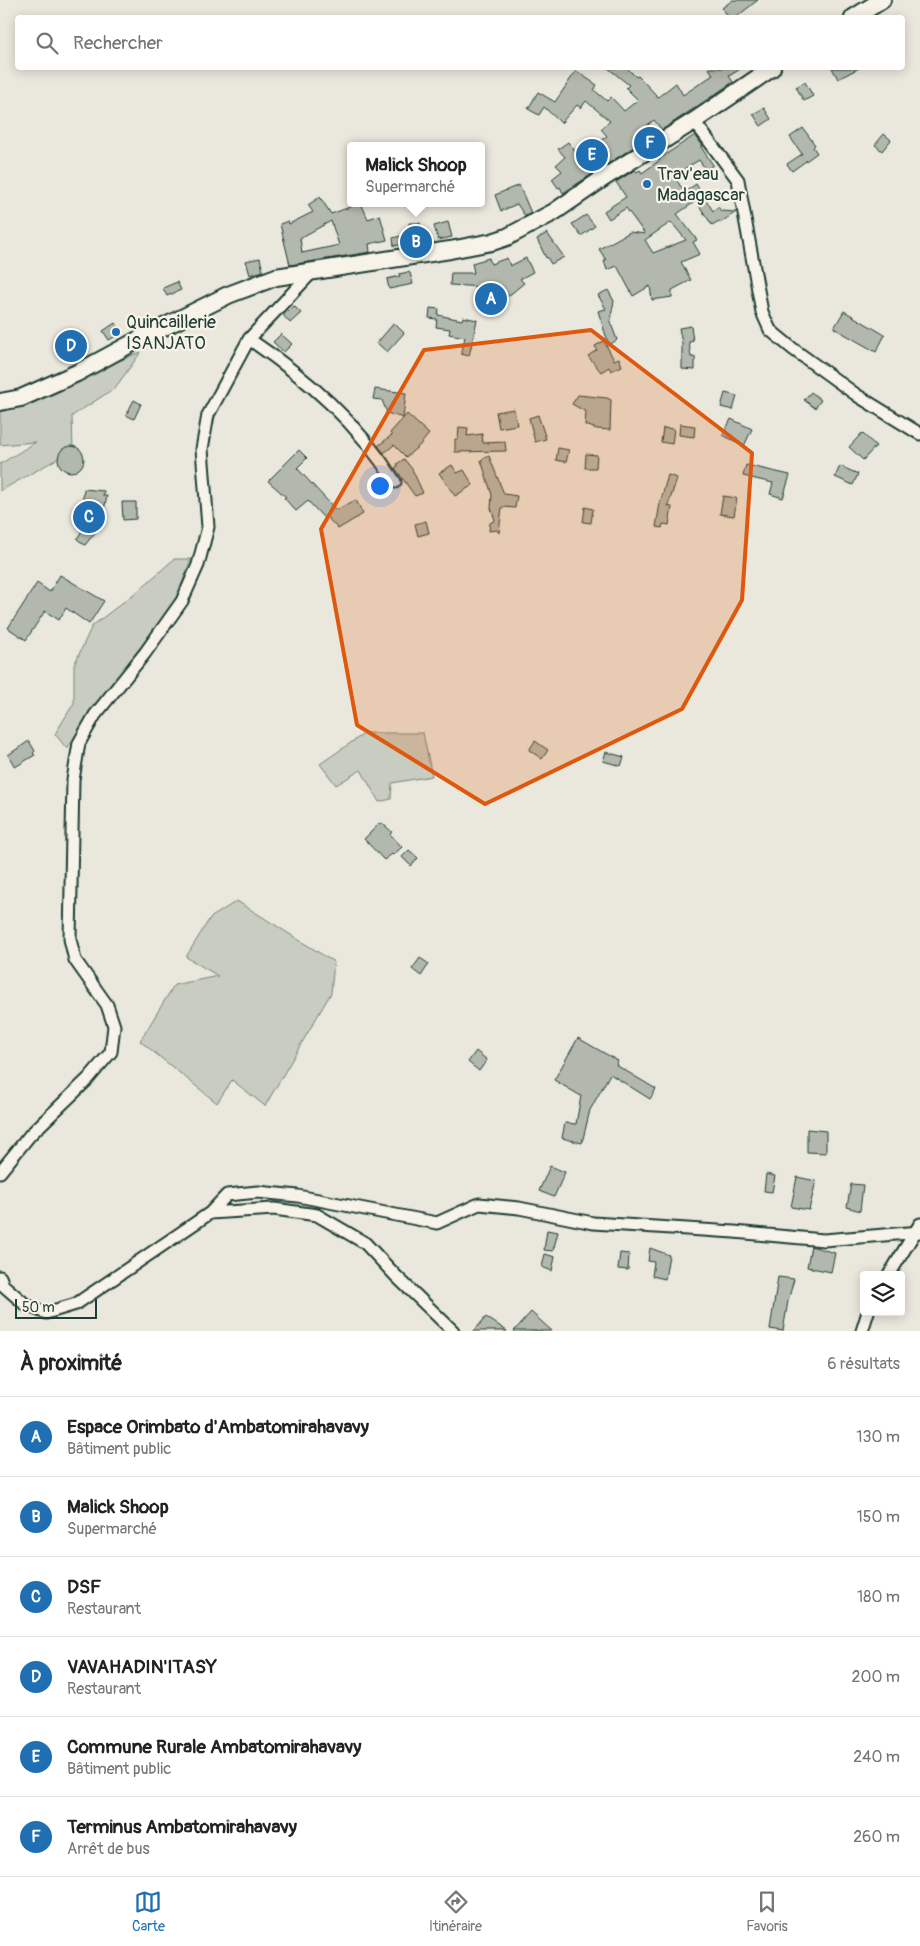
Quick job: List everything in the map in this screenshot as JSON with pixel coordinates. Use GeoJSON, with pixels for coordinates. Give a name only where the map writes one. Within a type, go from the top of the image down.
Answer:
{"type":"FeatureCollection","features":[{"type":"Feature","properties":{"kind":"main road"},"geometry":{"type":"LineString","coordinates":[[858,15],[882,0]]}},
{"type":"Feature","properties":{"kind":"main road"},"geometry":{"type":"LineString","coordinates":[[0,402],[22,398],[77,373],[136,340],[252,285],[276,277],[450,250],[492,242],[507,237],[554,212],[769,70]]}},
{"type":"Feature","properties":{"kind":"street"},"geometry":{"type":"LineString","coordinates":[[694,121],[738,180],[762,312],[770,330],[858,396],[920,434]]}},
{"type":"Feature","properties":{"kind":"street"},"geometry":{"type":"LineString","coordinates":[[0,1172],[30,1135],[88,1079],[111,1052],[114,1026],[107,1005],[75,960],[70,940],[72,780],[79,743],[95,715],[145,653],[182,601],[198,565],[208,527],[202,449],[208,415],[249,339],[314,270]]}},
{"type":"Feature","properties":{"kind":"street"},"geometry":{"type":"LineString","coordinates":[[249,339],[288,366],[341,413],[383,464],[395,482]]}},
{"type":"Feature","properties":{"kind":"street"},"geometry":{"type":"LineString","coordinates":[[0,1277],[3,1285],[26,1305],[46,1313],[76,1304],[210,1213],[227,1195],[258,1192],[298,1196],[437,1223],[479,1204],[519,1208],[593,1223],[824,1240],[919,1230]]}},
{"type":"Feature","properties":{"kind":"street"},"geometry":{"type":"LineString","coordinates":[[210,1213],[274,1209],[317,1215],[365,1243],[453,1331]]}},
{"type":"Feature","properties":{"kind":"street"},"geometry":{"type":"LineString","coordinates":[[892,1271],[919,1230]]}},
{"type":"Feature","properties":{"kind":"street"},"geometry":{"type":"LineString","coordinates":[[862,1331],[867,1316]]}},
{"type":"Feature","properties":{"kind":"highlighted area"},"geometry":{"type":"Polygon","coordinates":[[[591,330],[752,453],[742,600],[682,709],[485,804],[357,725],[321,529],[424,350],[591,330]]]}},
{"type":"Feature","properties":{"kind":"shaded area"},"geometry":{"type":"Polygon","coordinates":[[[141,352],[115,388],[72,416],[73,450],[0,491],[0,464],[36,442],[0,445],[0,410],[141,352]]]}},
{"type":"Feature","properties":{"kind":"shaded area"},"geometry":{"type":"Polygon","coordinates":[[[174,559],[191,559],[176,600],[89,715],[67,749],[55,734],[74,703],[74,665],[92,626],[139,590],[174,559]]]}},
{"type":"Feature","properties":{"kind":"shaded area"},"geometry":{"type":"Polygon","coordinates":[[[365,733],[423,733],[432,776],[392,783],[391,799],[379,802],[361,770],[336,785],[320,764],[365,733]]]}},
{"type":"Feature","properties":{"kind":"shaded area"},"geometry":{"type":"Polygon","coordinates":[[[237,901],[334,962],[331,993],[265,1106],[232,1080],[217,1103],[140,1041],[174,985],[218,976],[186,957],[210,918],[237,901]]]}},
{"type":"Feature","properties":{"kind":"building"},"geometry":{"type":"Polygon","coordinates":[[[733,0],[758,0],[739,15],[727,15],[722,8],[733,0]]]}},
{"type":"Feature","properties":{"kind":"building"},"geometry":{"type":"Polygon","coordinates":[[[610,70],[629,70],[636,77],[638,76],[658,97],[676,83],[683,95],[713,75],[710,70],[739,70],[729,76],[733,82],[662,130],[654,120],[638,133],[640,137],[632,144],[634,147],[563,193],[552,179],[562,171],[556,165],[565,157],[558,149],[568,142],[579,156],[607,136],[601,129],[610,121],[586,101],[581,108],[577,105],[561,123],[544,107],[539,115],[528,109],[538,92],[555,102],[576,71],[597,85],[594,90],[607,101],[611,97],[624,111],[638,100],[626,88],[629,85],[610,70]]]}},
{"type":"Feature","properties":{"kind":"building"},"geometry":{"type":"Polygon","coordinates":[[[833,70],[855,70],[838,79],[833,70]]]}},
{"type":"Feature","properties":{"kind":"building"},"geometry":{"type":"Polygon","coordinates":[[[805,82],[813,96],[804,101],[796,87],[805,82]]]}},
{"type":"Feature","properties":{"kind":"building"},"geometry":{"type":"Polygon","coordinates":[[[764,108],[771,119],[761,126],[753,114],[764,108]]]}},
{"type":"Feature","properties":{"kind":"building"},"geometry":{"type":"Polygon","coordinates":[[[803,128],[815,145],[813,147],[817,153],[792,171],[787,164],[802,154],[790,137],[803,128]]]}},
{"type":"Feature","properties":{"kind":"building"},"geometry":{"type":"Polygon","coordinates":[[[884,134],[891,140],[882,151],[875,145],[884,134]]]}},
{"type":"Feature","properties":{"kind":"building"},"geometry":{"type":"Polygon","coordinates":[[[695,135],[713,165],[706,170],[699,160],[674,175],[674,177],[685,192],[696,184],[713,211],[718,207],[721,211],[736,212],[720,223],[719,221],[712,225],[696,201],[677,214],[697,240],[693,242],[700,254],[681,262],[691,280],[672,290],[672,297],[652,300],[650,286],[633,296],[617,266],[607,270],[604,261],[606,260],[599,249],[630,232],[645,234],[626,208],[609,219],[604,211],[626,197],[616,182],[635,170],[637,172],[640,170],[642,173],[695,135]],[[671,222],[645,240],[653,253],[686,240],[671,222]]]}},
{"type":"Feature","properties":{"kind":"building"},"geometry":{"type":"Polygon","coordinates":[[[519,185],[531,213],[525,216],[517,204],[501,211],[495,195],[519,185]]]}},
{"type":"Feature","properties":{"kind":"building"},"geometry":{"type":"Polygon","coordinates":[[[320,197],[331,214],[350,207],[363,207],[368,219],[380,215],[387,240],[369,244],[370,252],[290,265],[280,224],[288,221],[289,224],[313,212],[308,205],[320,197]],[[331,221],[300,238],[302,253],[339,245],[331,221]]]}},
{"type":"Feature","properties":{"kind":"building"},"geometry":{"type":"Polygon","coordinates":[[[586,215],[595,226],[581,236],[572,224],[586,215]]]}},
{"type":"Feature","properties":{"kind":"building"},"geometry":{"type":"Polygon","coordinates":[[[448,222],[452,237],[438,240],[434,226],[448,222]]]}},
{"type":"Feature","properties":{"kind":"building"},"geometry":{"type":"Polygon","coordinates":[[[409,223],[420,223],[423,244],[410,246],[409,243],[394,246],[393,238],[409,234],[409,223]]]}},
{"type":"Feature","properties":{"kind":"building"},"geometry":{"type":"Polygon","coordinates":[[[547,233],[564,257],[551,264],[537,239],[547,233]]]}},
{"type":"Feature","properties":{"kind":"building"},"geometry":{"type":"Polygon","coordinates":[[[260,258],[263,271],[250,275],[246,261],[260,258]]]}},
{"type":"Feature","properties":{"kind":"building"},"geometry":{"type":"Polygon","coordinates":[[[489,258],[491,264],[507,258],[510,266],[526,258],[533,272],[520,279],[524,283],[507,297],[496,285],[483,287],[450,285],[451,273],[474,273],[472,263],[489,258]]]}},
{"type":"Feature","properties":{"kind":"building"},"geometry":{"type":"Polygon","coordinates":[[[408,272],[413,284],[389,289],[387,279],[408,272]]]}},
{"type":"Feature","properties":{"kind":"building"},"geometry":{"type":"Polygon","coordinates":[[[177,282],[181,290],[167,296],[163,288],[177,282]]]}},
{"type":"Feature","properties":{"kind":"building"},"geometry":{"type":"Polygon","coordinates":[[[608,290],[614,301],[610,321],[617,340],[609,345],[598,311],[606,309],[598,295],[608,290]]]}},
{"type":"Feature","properties":{"kind":"building"},"geometry":{"type":"Polygon","coordinates":[[[294,306],[301,313],[290,323],[283,315],[294,306]]]}},
{"type":"Feature","properties":{"kind":"building"},"geometry":{"type":"Polygon","coordinates":[[[430,308],[439,309],[438,315],[462,320],[463,317],[477,320],[469,356],[461,354],[465,337],[449,334],[450,329],[436,327],[437,319],[429,318],[430,308]]]}},
{"type":"Feature","properties":{"kind":"building"},"geometry":{"type":"Polygon","coordinates":[[[844,311],[885,335],[876,352],[834,328],[844,311]]]}},
{"type":"Feature","properties":{"kind":"building"},"geometry":{"type":"Polygon","coordinates":[[[115,323],[121,333],[109,340],[103,331],[115,323]]]}},
{"type":"Feature","properties":{"kind":"building"},"geometry":{"type":"Polygon","coordinates":[[[394,323],[404,333],[387,352],[377,343],[394,323]]]}},
{"type":"Feature","properties":{"kind":"building"},"geometry":{"type":"Polygon","coordinates":[[[691,326],[693,341],[689,342],[691,357],[695,357],[695,370],[682,369],[682,343],[679,328],[691,326]]]}},
{"type":"Feature","properties":{"kind":"building"},"geometry":{"type":"Polygon","coordinates":[[[281,334],[292,344],[284,352],[273,342],[281,334]]]}},
{"type":"Feature","properties":{"kind":"building"},"geometry":{"type":"Polygon","coordinates":[[[604,341],[614,360],[619,358],[622,366],[611,371],[609,367],[601,372],[588,356],[597,350],[595,346],[604,341]]]}},
{"type":"Feature","properties":{"kind":"building"},"geometry":{"type":"Polygon","coordinates":[[[375,389],[406,393],[403,418],[387,413],[382,400],[373,399],[375,389]]]}},
{"type":"Feature","properties":{"kind":"building"},"geometry":{"type":"Polygon","coordinates":[[[811,392],[821,400],[815,408],[804,400],[811,392]]]}},
{"type":"Feature","properties":{"kind":"building"},"geometry":{"type":"Polygon","coordinates":[[[725,393],[737,396],[733,410],[721,407],[725,393]]]}},
{"type":"Feature","properties":{"kind":"building"},"geometry":{"type":"Polygon","coordinates":[[[578,395],[611,400],[610,430],[597,429],[585,425],[586,412],[572,404],[578,395]]]}},
{"type":"Feature","properties":{"kind":"building"},"geometry":{"type":"Polygon","coordinates":[[[134,400],[141,404],[134,419],[126,415],[134,400]]]}},
{"type":"Feature","properties":{"kind":"building"},"geometry":{"type":"Polygon","coordinates":[[[514,409],[517,425],[499,428],[496,412],[514,409]]]}},
{"type":"Feature","properties":{"kind":"building"},"geometry":{"type":"Polygon","coordinates":[[[407,414],[429,434],[406,457],[394,445],[384,453],[378,446],[392,435],[390,433],[407,414]]]}},
{"type":"Feature","properties":{"kind":"building"},"geometry":{"type":"Polygon","coordinates":[[[538,415],[546,439],[535,442],[529,418],[538,415]]]}},
{"type":"Feature","properties":{"kind":"building"},"geometry":{"type":"Polygon","coordinates":[[[731,419],[752,429],[744,446],[723,435],[731,419]]]}},
{"type":"Feature","properties":{"kind":"building"},"geometry":{"type":"Polygon","coordinates":[[[680,424],[695,426],[694,437],[679,435],[680,424]]]}},
{"type":"Feature","properties":{"kind":"building"},"geometry":{"type":"Polygon","coordinates":[[[459,427],[468,428],[467,436],[482,434],[483,443],[505,442],[506,451],[455,452],[455,439],[458,439],[459,427]]]}},
{"type":"Feature","properties":{"kind":"building"},"geometry":{"type":"Polygon","coordinates":[[[663,428],[674,429],[672,444],[661,442],[663,428]]]}},
{"type":"Feature","properties":{"kind":"building"},"geometry":{"type":"Polygon","coordinates":[[[862,433],[876,446],[863,460],[849,447],[862,433]]]}},
{"type":"Feature","properties":{"kind":"building"},"geometry":{"type":"Polygon","coordinates":[[[71,446],[80,450],[84,459],[80,468],[71,472],[62,468],[58,459],[62,450],[71,446]]]}},
{"type":"Feature","properties":{"kind":"building"},"geometry":{"type":"Polygon","coordinates":[[[558,448],[569,450],[566,462],[556,460],[558,448]]]}},
{"type":"Feature","properties":{"kind":"building"},"geometry":{"type":"Polygon","coordinates":[[[299,450],[307,458],[297,468],[336,510],[356,500],[363,514],[338,529],[326,516],[324,518],[308,501],[296,511],[284,498],[286,497],[268,481],[299,450]]]}},
{"type":"Feature","properties":{"kind":"building"},"geometry":{"type":"Polygon","coordinates":[[[586,454],[597,455],[596,468],[585,468],[586,454]]]}},
{"type":"Feature","properties":{"kind":"building"},"geometry":{"type":"Polygon","coordinates":[[[489,456],[504,494],[517,496],[515,508],[502,507],[499,533],[497,530],[489,531],[490,523],[495,520],[491,508],[492,495],[481,460],[489,456]]]}},
{"type":"Feature","properties":{"kind":"building"},"geometry":{"type":"Polygon","coordinates":[[[404,459],[412,469],[423,493],[415,496],[395,468],[404,459]]]}},
{"type":"Feature","properties":{"kind":"building"},"geometry":{"type":"Polygon","coordinates":[[[452,465],[457,473],[464,470],[473,485],[455,496],[439,473],[452,465]]]}},
{"type":"Feature","properties":{"kind":"building"},"geometry":{"type":"Polygon","coordinates":[[[746,465],[790,475],[783,498],[770,494],[773,483],[743,476],[746,465]]]}},
{"type":"Feature","properties":{"kind":"building"},"geometry":{"type":"Polygon","coordinates":[[[840,466],[858,474],[853,485],[835,477],[840,466]]]}},
{"type":"Feature","properties":{"kind":"building"},"geometry":{"type":"Polygon","coordinates":[[[668,475],[677,478],[668,506],[672,507],[669,525],[663,524],[662,528],[656,527],[660,503],[668,475]]]}},
{"type":"Feature","properties":{"kind":"building"},"geometry":{"type":"Polygon","coordinates":[[[84,489],[104,491],[103,496],[107,496],[101,524],[98,523],[97,530],[85,545],[77,539],[83,529],[85,518],[74,516],[75,506],[82,507],[84,489]]]}},
{"type":"Feature","properties":{"kind":"building"},"geometry":{"type":"Polygon","coordinates":[[[723,496],[737,498],[734,516],[720,514],[723,496]]]}},
{"type":"Feature","properties":{"kind":"building"},"geometry":{"type":"Polygon","coordinates":[[[122,502],[136,502],[136,519],[123,520],[122,502]]]}},
{"type":"Feature","properties":{"kind":"building"},"geometry":{"type":"Polygon","coordinates":[[[585,507],[593,509],[591,523],[583,522],[585,507]]]}},
{"type":"Feature","properties":{"kind":"building"},"geometry":{"type":"Polygon","coordinates":[[[426,521],[429,533],[418,536],[415,524],[426,521]]]}},
{"type":"Feature","properties":{"kind":"building"},"geometry":{"type":"Polygon","coordinates":[[[60,575],[104,601],[89,624],[66,608],[59,620],[45,611],[26,640],[8,628],[37,583],[50,592],[60,575]]]}},
{"type":"Feature","properties":{"kind":"building"},"geometry":{"type":"Polygon","coordinates":[[[29,741],[35,751],[33,753],[35,755],[15,767],[8,755],[29,741]]]}},
{"type":"Feature","properties":{"kind":"building"},"geometry":{"type":"Polygon","coordinates":[[[535,741],[548,750],[542,759],[529,750],[535,741]]]}},
{"type":"Feature","properties":{"kind":"building"},"geometry":{"type":"Polygon","coordinates":[[[606,752],[624,757],[621,766],[603,761],[606,752]]]}},
{"type":"Feature","properties":{"kind":"building"},"geometry":{"type":"Polygon","coordinates":[[[382,823],[392,832],[390,834],[402,847],[384,860],[364,839],[382,823]]]}},
{"type":"Feature","properties":{"kind":"building"},"geometry":{"type":"Polygon","coordinates":[[[409,850],[418,858],[411,866],[402,857],[409,850]]]}},
{"type":"Feature","properties":{"kind":"building"},"geometry":{"type":"Polygon","coordinates":[[[420,958],[429,964],[421,976],[412,969],[420,958]]]}},
{"type":"Feature","properties":{"kind":"building"},"geometry":{"type":"Polygon","coordinates":[[[578,1038],[618,1061],[616,1065],[656,1089],[650,1099],[610,1074],[590,1110],[582,1143],[562,1138],[565,1123],[576,1124],[581,1096],[554,1080],[578,1038]]]}},
{"type":"Feature","properties":{"kind":"building"},"geometry":{"type":"Polygon","coordinates":[[[476,1051],[487,1060],[479,1071],[468,1062],[476,1051]]]}},
{"type":"Feature","properties":{"kind":"building"},"geometry":{"type":"Polygon","coordinates":[[[807,1129],[826,1131],[826,1153],[807,1152],[807,1129]]]}},
{"type":"Feature","properties":{"kind":"building"},"geometry":{"type":"Polygon","coordinates":[[[550,1166],[565,1172],[554,1197],[539,1191],[550,1166]]]}},
{"type":"Feature","properties":{"kind":"building"},"geometry":{"type":"Polygon","coordinates":[[[766,1174],[775,1176],[772,1192],[764,1191],[766,1174]]]}},
{"type":"Feature","properties":{"kind":"building"},"geometry":{"type":"Polygon","coordinates":[[[797,1177],[816,1181],[809,1210],[791,1207],[797,1177]]]}},
{"type":"Feature","properties":{"kind":"building"},"geometry":{"type":"Polygon","coordinates":[[[851,1184],[863,1185],[860,1211],[847,1207],[851,1184]]]}},
{"type":"Feature","properties":{"kind":"building"},"geometry":{"type":"Polygon","coordinates":[[[547,1230],[558,1232],[553,1251],[544,1250],[547,1230]]]}},
{"type":"Feature","properties":{"kind":"building"},"geometry":{"type":"Polygon","coordinates":[[[811,1246],[835,1253],[831,1272],[807,1267],[811,1246]]]}},
{"type":"Feature","properties":{"kind":"building"},"geometry":{"type":"Polygon","coordinates":[[[650,1248],[669,1255],[665,1279],[652,1276],[654,1262],[648,1261],[650,1248]]]}},
{"type":"Feature","properties":{"kind":"building"},"geometry":{"type":"Polygon","coordinates":[[[620,1253],[629,1254],[628,1270],[618,1269],[620,1253]]]}},
{"type":"Feature","properties":{"kind":"building"},"geometry":{"type":"Polygon","coordinates":[[[545,1254],[555,1257],[552,1271],[542,1267],[545,1254]]]}},
{"type":"Feature","properties":{"kind":"building"},"geometry":{"type":"Polygon","coordinates":[[[778,1277],[794,1279],[783,1331],[770,1329],[778,1277]]]}},
{"type":"Feature","properties":{"kind":"building"},"geometry":{"type":"Polygon","coordinates":[[[531,1312],[552,1331],[514,1331],[531,1312]]]}},
{"type":"Feature","properties":{"kind":"building"},"geometry":{"type":"Polygon","coordinates":[[[486,1317],[507,1331],[474,1331],[486,1317]]]}},
{"type":"Feature","properties":{"kind":"place","name":"Terminus Ambatomirahavavy"},"geometry":{"type":"Point","coordinates":[650,143]}},
{"type":"Feature","properties":{"kind":"place","name":"Commune Rurale Ambatomirahavavy"},"geometry":{"type":"Point","coordinates":[592,155]}},
{"type":"Feature","properties":{"kind":"place","name":"Trav'eau Madagascar"},"geometry":{"type":"Point","coordinates":[647,184]}},
{"type":"Feature","properties":{"kind":"place","name":"Malick Shoop"},"geometry":{"type":"Point","coordinates":[416,242]}},
{"type":"Feature","properties":{"kind":"place","name":"Espace Orimbato d'Ambatomirahavavy"},"geometry":{"type":"Point","coordinates":[491,299]}},
{"type":"Feature","properties":{"kind":"place","name":"Quincaillerie ISANJATO"},"geometry":{"type":"Point","coordinates":[116,332]}},
{"type":"Feature","properties":{"kind":"place","name":"VAVAHADIN'ITASY"},"geometry":{"type":"Point","coordinates":[71,346]}},
{"type":"Feature","properties":{"kind":"place","name":"DSF"},"geometry":{"type":"Point","coordinates":[89,517]}}]}
